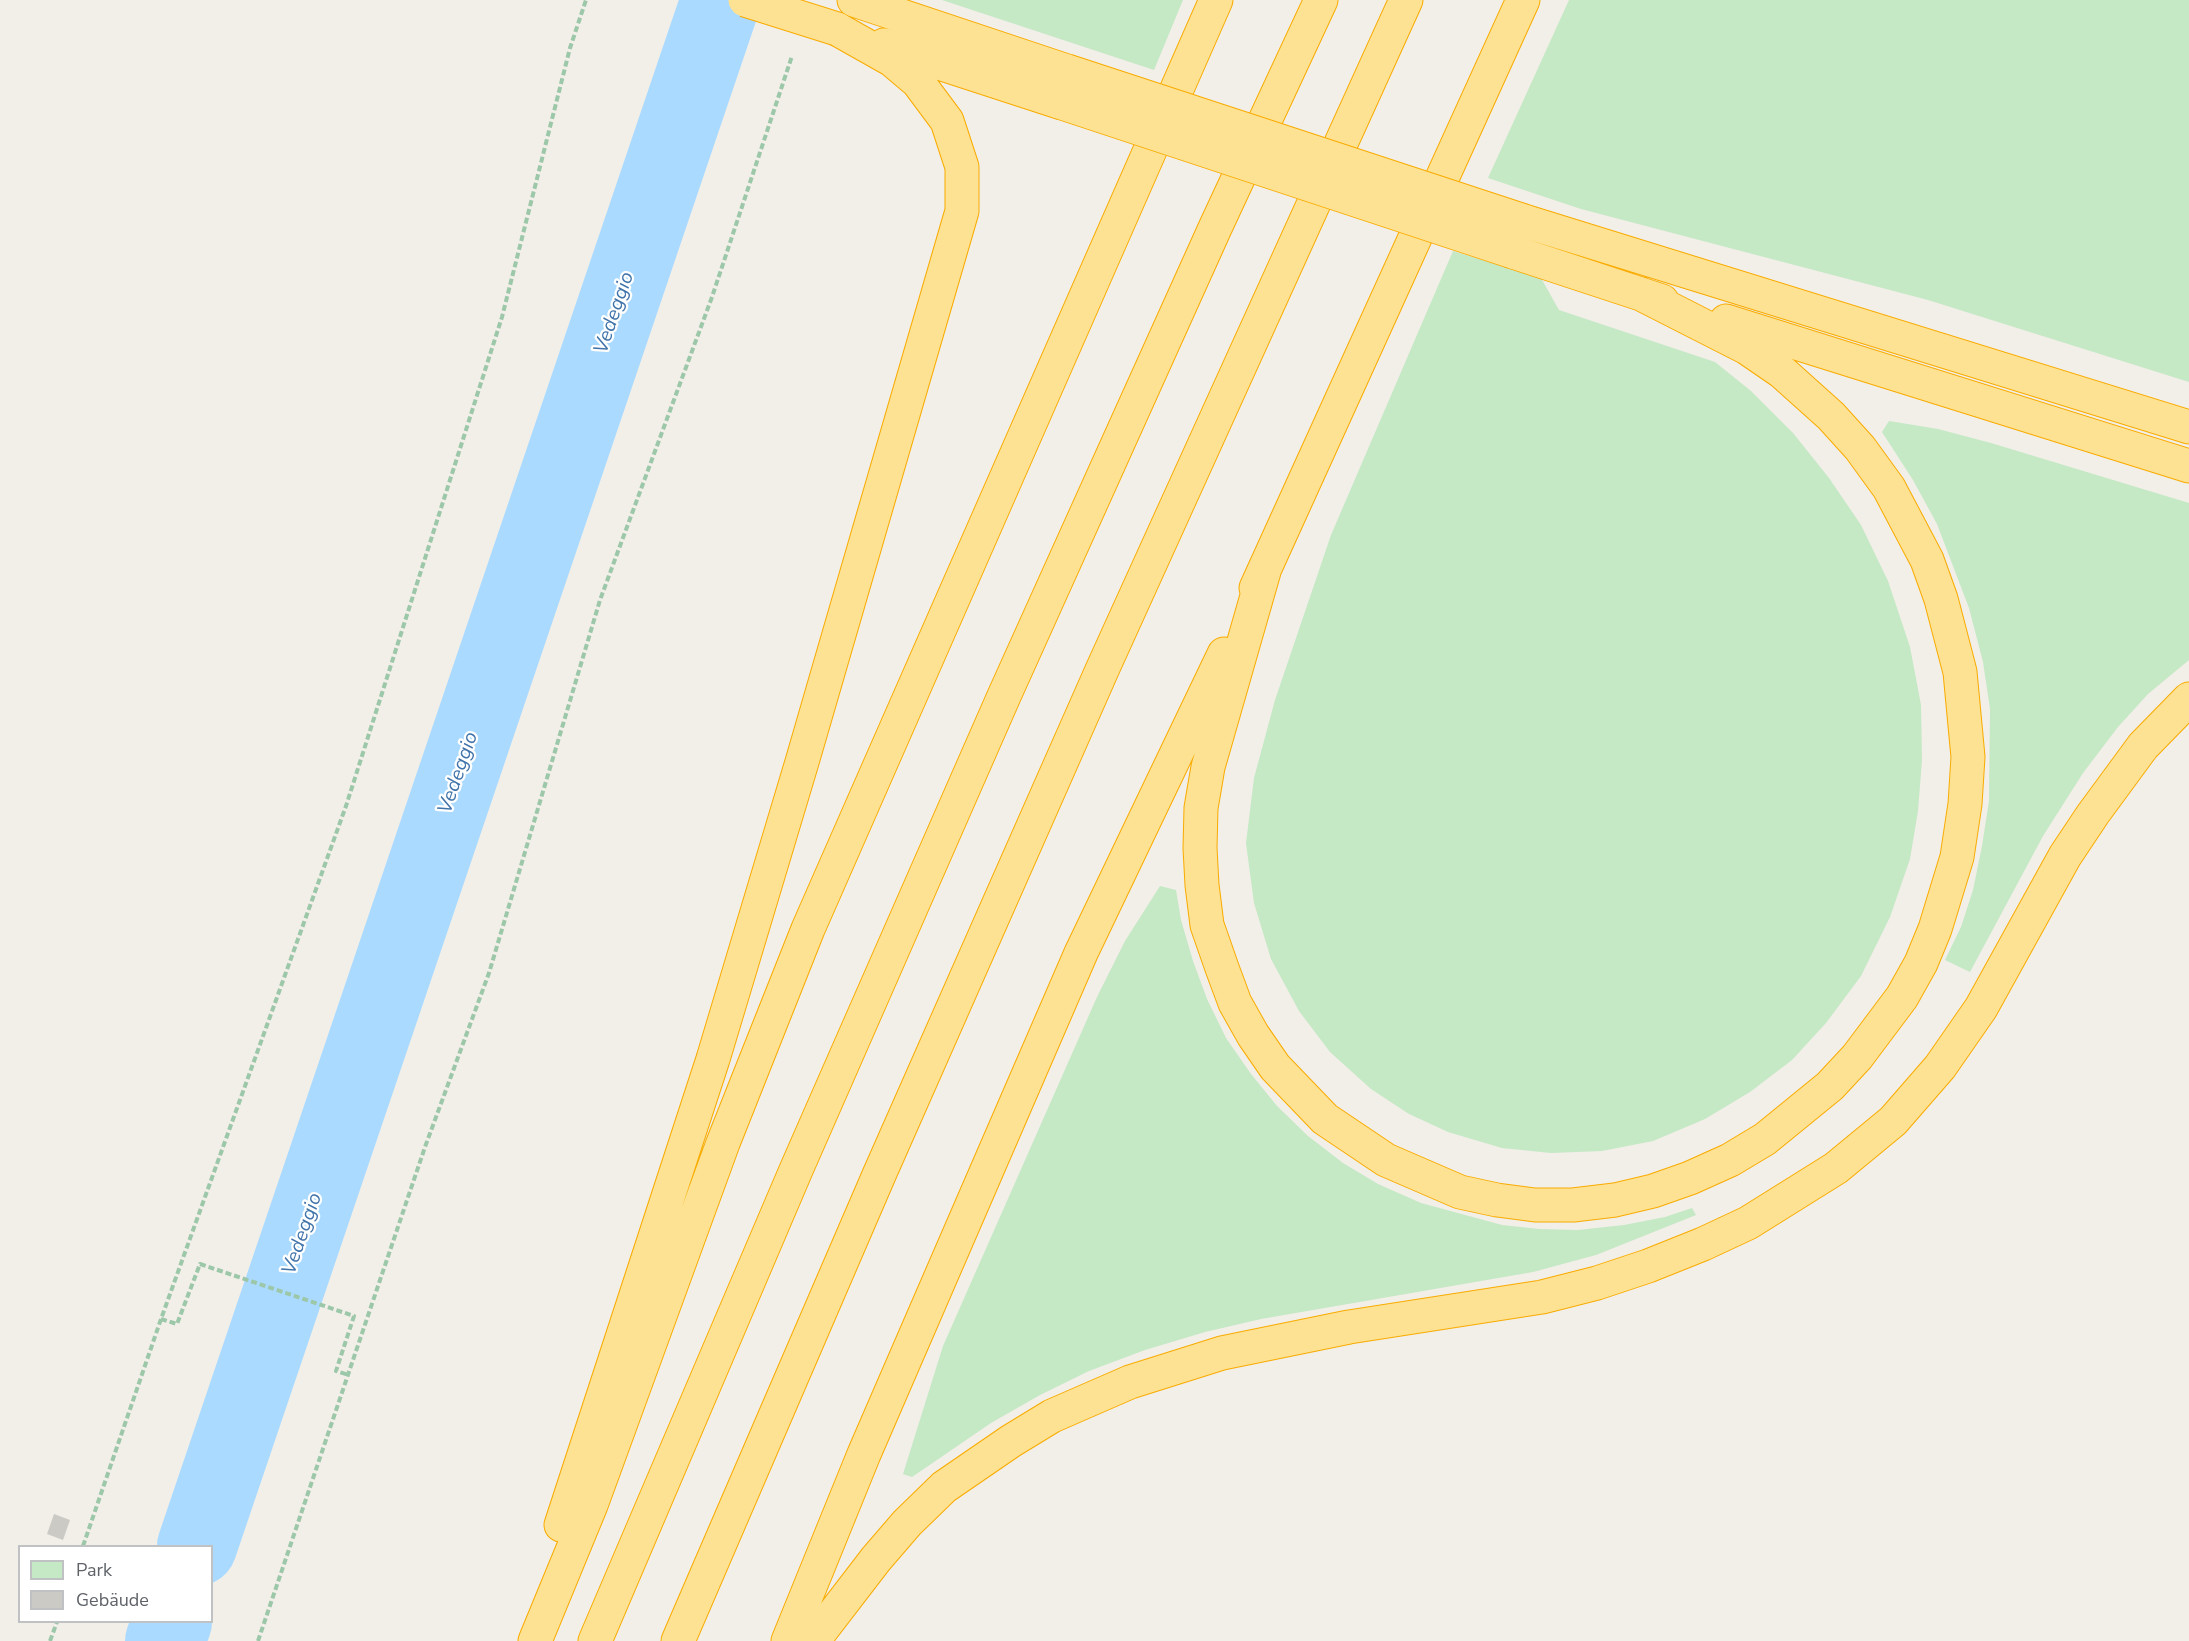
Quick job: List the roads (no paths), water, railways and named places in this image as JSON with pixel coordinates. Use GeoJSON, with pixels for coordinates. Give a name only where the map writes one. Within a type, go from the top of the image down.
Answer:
{"type":"FeatureCollection","features":[{"type":"Feature","properties":{"kind":"highway"},"geometry":{"type":"LineString","coordinates":[[745,0],[837,29],[893,54],[1059,102],[1641,294],[2189,466]]}},
{"type":"Feature","properties":{"kind":"highway"},"geometry":{"type":"LineString","coordinates":[[854,0],[1524,221],[2189,427]]}},
{"type":"Feature","properties":{"kind":"highway"},"geometry":{"type":"LineString","coordinates":[[535,1641],[591,1505],[723,1143],[808,929],[1216,0]]}},
{"type":"Feature","properties":{"kind":"highway"},"geometry":{"type":"LineString","coordinates":[[595,1641],[796,1170],[1000,707],[1210,239],[1322,0]]}},
{"type":"Feature","properties":{"kind":"highway"},"geometry":{"type":"LineString","coordinates":[[678,1641],[879,1175],[1106,659],[1406,0]]}},
{"type":"Feature","properties":{"kind":"highway"},"geometry":{"type":"LineString","coordinates":[[788,1641],[864,1455],[1081,953],[1265,568],[1523,0]]}},
{"type":"Feature","properties":{"kind":"highway"},"geometry":{"type":"LineString","coordinates":[[523,1641],[713,1059],[962,211],[962,167],[947,121],[918,82],[893,54]]}},
{"type":"Feature","properties":{"kind":"highway"},"geometry":{"type":"LineString","coordinates":[[1265,568],[1208,767],[1201,808],[1200,848],[1207,925],[1235,1003],[1275,1067],[1325,1119],[1353,1140],[1403,1168],[1460,1192],[1497,1200],[1535,1205],[1574,1205],[1615,1200],[1653,1191],[1690,1178],[1730,1160],[1765,1139],[1830,1086],[1857,1057],[1902,998],[1921,963],[1935,929],[1958,856],[1965,804],[1968,757],[1960,672],[1941,599],[1927,560],[1889,488],[1860,448],[1831,416],[1782,372],[1747,348],[1641,294]]}},
{"type":"Feature","properties":{"kind":"highway"},"geometry":{"type":"LineString","coordinates":[[813,1641],[876,1559],[907,1523],[944,1487],[1052,1416],[1130,1382],[1222,1353],[1338,1329],[1542,1297],[1597,1283],[1648,1266],[1748,1223],[1836,1168],[1893,1121],[1940,1067],[1981,1008],[2065,856],[2093,814],[2143,746],[2189,699]]}},
{"type":"Feature","properties":{"kind":"waterway","name":"Vedeggio"},"geometry":{"type":"LineString","coordinates":[[197,1545],[721,0]]}},
{"type":"Feature","properties":{"kind":"waterway","name":"Vedeggio"},"geometry":{"type":"LineString","coordinates":[[165,1641],[172,1623]]}}]}
